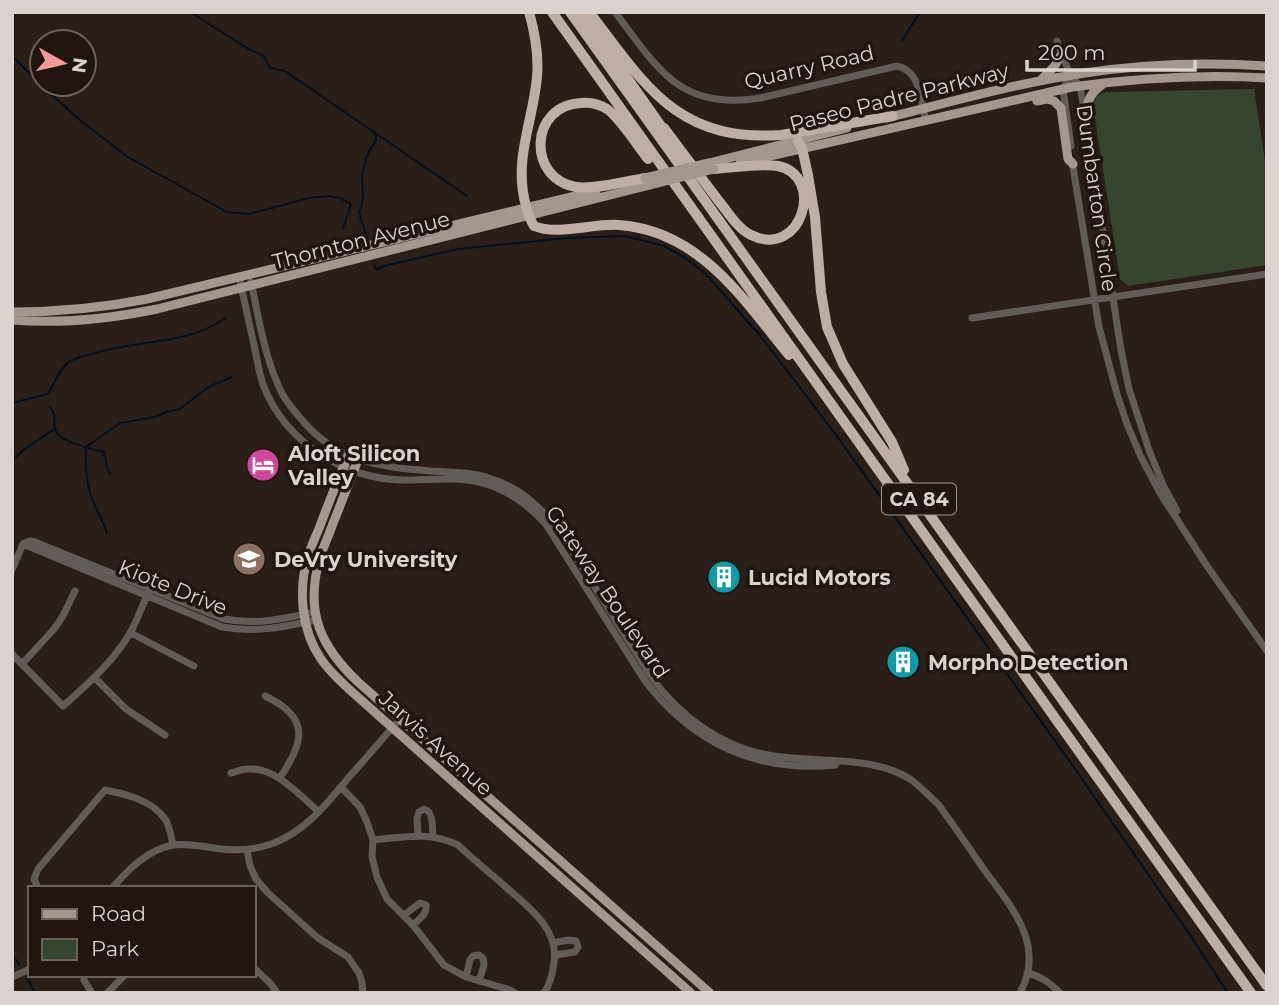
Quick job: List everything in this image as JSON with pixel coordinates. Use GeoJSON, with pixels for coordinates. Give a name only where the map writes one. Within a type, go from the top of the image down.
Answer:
{"type":"FeatureCollection","features":[{"type":"Feature","properties":{"kind":"highway"},"geometry":{"type":"LineString","coordinates":[[529,12],[538,61],[535,93],[522,153],[521,182],[534,226],[546,229],[617,225],[640,228],[665,236],[696,252],[722,276],[847,425]]}},
{"type":"Feature","properties":{"kind":"highway","name":"CA 84"},"geometry":{"type":"LineString","coordinates":[[552,12],[1251,993]]}},
{"type":"Feature","properties":{"kind":"highway","name":"CA 84"},"geometry":{"type":"LineString","coordinates":[[570,12],[1267,986]]}},
{"type":"Feature","properties":{"kind":"highway","name":"CA 84"},"geometry":{"type":"LineString","coordinates":[[581,12],[904,470],[1267,977]]}},
{"type":"Feature","properties":{"kind":"highway"},"geometry":{"type":"LineString","coordinates":[[589,12],[656,96],[681,115],[709,128],[738,135],[781,135],[893,116]]}},
{"type":"Feature","properties":{"kind":"highway"},"geometry":{"type":"LineString","coordinates":[[648,182],[577,188],[556,179],[542,160],[541,134],[546,123],[564,107],[576,103],[608,109],[716,242]]}},
{"type":"Feature","properties":{"kind":"highway"},"geometry":{"type":"LineString","coordinates":[[646,103],[743,230],[752,236],[771,239],[780,237],[797,225],[802,215],[804,193],[787,169],[778,166],[712,166]]}},
{"type":"Feature","properties":{"kind":"highway"},"geometry":{"type":"LineString","coordinates":[[800,144],[816,217],[821,292],[827,327],[843,364],[892,442],[904,470]]}},
{"type":"Feature","properties":{"kind":"main road"},"geometry":{"type":"LineString","coordinates":[[1041,80],[1061,55]]}},
{"type":"Feature","properties":{"kind":"main road","name":"Paseo Padre Parkway"},"geometry":{"type":"LineString","coordinates":[[712,166],[800,144],[923,108],[1041,80],[1115,69],[1183,64],[1267,66]]}},
{"type":"Feature","properties":{"kind":"main road","name":"Paseo Padre Parkway"},"geometry":{"type":"LineString","coordinates":[[800,144],[1105,82],[1184,76],[1267,78]]}},
{"type":"Feature","properties":{"kind":"main road"},"geometry":{"type":"LineString","coordinates":[[1088,131],[1087,102],[1090,95],[1105,82]]}},
{"type":"Feature","properties":{"kind":"main road"},"geometry":{"type":"LineString","coordinates":[[957,114],[963,117],[1047,99],[1054,102],[1061,108],[1068,159],[1073,164]]}},
{"type":"Feature","properties":{"kind":"main road","name":"Thornton Avenue"},"geometry":{"type":"LineString","coordinates":[[12,320],[66,321],[157,309],[712,166]]}},
{"type":"Feature","properties":{"kind":"main road","name":"Thornton Avenue"},"geometry":{"type":"LineString","coordinates":[[12,312],[97,308],[147,299],[528,212]]}},
{"type":"Feature","properties":{"kind":"main road","name":"Jarvis Avenue"},"geometry":{"type":"LineString","coordinates":[[353,458],[344,466],[308,556],[303,576],[304,619],[320,659],[392,728],[691,993]]}},
{"type":"Feature","properties":{"kind":"main road","name":"Jarvis Avenue"},"geometry":{"type":"LineString","coordinates":[[353,458],[354,471],[319,559],[315,577],[315,616],[330,652],[400,719],[710,993]]}},
{"type":"Feature","properties":{"kind":"street","name":"Quarry Road"},"geometry":{"type":"LineString","coordinates":[[615,12],[661,72],[689,92],[707,98],[743,101],[897,66],[911,71],[916,80],[926,120]]}},
{"type":"Feature","properties":{"kind":"street"},"geometry":{"type":"LineString","coordinates":[[1057,41],[1070,75]]}},
{"type":"Feature","properties":{"kind":"street","name":"Dumbarton Circle"},"geometry":{"type":"LineString","coordinates":[[1200,555],[1163,485],[1138,419],[1121,350],[1080,86],[1070,75],[1063,89],[1094,300],[1106,355],[1127,424],[1158,489],[1200,555],[1267,652]]}},
{"type":"Feature","properties":{"kind":"street"},"geometry":{"type":"LineString","coordinates":[[972,318],[1267,274]]}},
{"type":"Feature","properties":{"kind":"street","name":"Gateway Boulevard"},"geometry":{"type":"LineString","coordinates":[[244,276],[263,385],[276,411],[298,438],[327,458],[354,471],[402,480],[467,480],[486,484],[518,498],[532,509],[557,540],[645,681],[658,698],[690,728],[729,750],[770,763],[818,766],[850,763]]}},
{"type":"Feature","properties":{"kind":"street","name":"Gateway Boulevard"},"geometry":{"type":"LineString","coordinates":[[246,286],[283,396],[310,430],[329,446],[353,458],[385,467],[488,477],[521,492],[551,519],[650,677],[678,709],[713,734],[750,750],[772,756],[868,765],[893,771],[924,790],[938,804],[1012,905],[1027,940],[1027,973]]}},
{"type":"Feature","properties":{"kind":"street","name":"Kiote Drive"},"geometry":{"type":"LineString","coordinates":[[12,570],[23,544],[148,593],[240,622],[271,622],[315,616]]}},
{"type":"Feature","properties":{"kind":"street"},"geometry":{"type":"LineString","coordinates":[[22,664],[54,629],[75,591]]}},
{"type":"Feature","properties":{"kind":"street"},"geometry":{"type":"LineString","coordinates":[[12,654],[63,706],[95,678],[131,633],[148,593]]}},
{"type":"Feature","properties":{"kind":"street"},"geometry":{"type":"LineString","coordinates":[[131,633],[194,666]]}},
{"type":"Feature","properties":{"kind":"street"},"geometry":{"type":"LineString","coordinates":[[95,678],[126,709],[164,735]]}},
{"type":"Feature","properties":{"kind":"street"},"geometry":{"type":"LineString","coordinates":[[265,696],[283,705],[295,717],[300,735],[293,757],[280,778]]}},
{"type":"Feature","properties":{"kind":"street"},"geometry":{"type":"LineString","coordinates":[[115,886],[132,866],[151,853],[173,845],[247,850],[275,843],[300,830],[320,812],[400,719]]}},
{"type":"Feature","properties":{"kind":"street"},"geometry":{"type":"LineString","coordinates":[[231,774],[246,768],[280,778],[320,812]]}},
{"type":"Feature","properties":{"kind":"street"},"geometry":{"type":"LineString","coordinates":[[341,787],[360,807],[373,840],[372,857],[377,877],[387,899],[413,925],[444,965],[466,977],[516,993]]}},
{"type":"Feature","properties":{"kind":"street"},"geometry":{"type":"LineString","coordinates":[[37,886],[34,879],[38,869],[105,790],[121,793],[148,804],[165,818],[173,845]]}},
{"type":"Feature","properties":{"kind":"street"},"geometry":{"type":"LineString","coordinates":[[418,835],[417,818],[419,812],[424,809],[432,815],[433,836]]}},
{"type":"Feature","properties":{"kind":"street"},"geometry":{"type":"LineString","coordinates":[[373,840],[418,835],[445,839],[458,845],[537,915],[548,930],[555,955],[553,970],[544,993]]}},
{"type":"Feature","properties":{"kind":"street"},"geometry":{"type":"LineString","coordinates":[[247,850],[256,879],[318,938],[354,964],[362,982],[363,993]]}},
{"type":"Feature","properties":{"kind":"street"},"geometry":{"type":"LineString","coordinates":[[404,915],[420,903],[426,905],[427,911],[413,925]]}},
{"type":"Feature","properties":{"kind":"street"},"geometry":{"type":"LineString","coordinates":[[553,943],[576,941],[578,947],[575,952],[555,955]]}},
{"type":"Feature","properties":{"kind":"street"},"geometry":{"type":"LineString","coordinates":[[466,977],[470,960],[479,955],[483,958],[484,965],[479,981]]}},
{"type":"Feature","properties":{"kind":"street"},"geometry":{"type":"LineString","coordinates":[[256,970],[277,993]]}},
{"type":"Feature","properties":{"kind":"street"},"geometry":{"type":"LineString","coordinates":[[1020,993],[1027,973],[1049,982],[1060,993]]}},
{"type":"Feature","properties":{"kind":"street"},"geometry":{"type":"LineString","coordinates":[[107,993],[123,977]]}},
{"type":"Feature","properties":{"kind":"street"},"geometry":{"type":"LineString","coordinates":[[85,980],[92,993]]}},
{"type":"Feature","properties":{"kind":"green space"},"geometry":{"type":"Polygon","coordinates":[[[1254,89],[1267,175],[1267,265],[1128,286],[1120,279],[1093,105],[1095,98],[1107,92],[1254,89]]]}},
{"type":"Feature","properties":{"kind":"waterway"},"geometry":{"type":"LineString","coordinates":[[190,12],[264,56],[270,68],[285,71],[467,196]]}},
{"type":"Feature","properties":{"kind":"waterway"},"geometry":{"type":"LineString","coordinates":[[902,41],[920,12]]}},
{"type":"Feature","properties":{"kind":"waterway"},"geometry":{"type":"LineString","coordinates":[[12,56],[81,121],[128,157],[227,212],[249,214],[309,198],[329,196],[351,204],[343,228]]}},
{"type":"Feature","properties":{"kind":"waterway"},"geometry":{"type":"LineString","coordinates":[[367,237],[359,213],[363,199],[362,176],[376,135]]}},
{"type":"Feature","properties":{"kind":"waterway"},"geometry":{"type":"LineString","coordinates":[[374,264],[378,269],[458,249],[567,238],[625,236],[664,246],[706,274],[763,339],[839,439],[1073,766],[1228,993]]}},
{"type":"Feature","properties":{"kind":"waterway"},"geometry":{"type":"LineString","coordinates":[[12,403],[48,394],[62,368],[85,355],[178,338],[210,327],[226,318]]}},
{"type":"Feature","properties":{"kind":"waterway"},"geometry":{"type":"LineString","coordinates":[[107,533],[88,485],[86,447],[120,423],[155,417],[180,409],[207,388],[231,377]]}},
{"type":"Feature","properties":{"kind":"waterway"},"geometry":{"type":"LineString","coordinates":[[50,407],[58,434],[77,445],[105,452],[103,455],[110,474]]}},
{"type":"Feature","properties":{"kind":"waterway"},"geometry":{"type":"LineString","coordinates":[[12,461],[53,430]]}},
{"type":"Feature","properties":{"kind":"waterway"},"geometry":{"type":"LineString","coordinates":[[12,954],[19,964]]}},
{"type":"Feature","properties":{"kind":"waterway"},"geometry":{"type":"LineString","coordinates":[[28,980],[35,993]]}},
{"type":"Feature","properties":{"kind":"place","name":"Aloft Silicon Valley"},"geometry":{"type":"Point","coordinates":[263,465]}},
{"type":"Feature","properties":{"kind":"place","name":"DeVry University"},"geometry":{"type":"Point","coordinates":[249,559]}},
{"type":"Feature","properties":{"kind":"place","name":"Lucid Motors"},"geometry":{"type":"Point","coordinates":[724,577]}},
{"type":"Feature","properties":{"kind":"place","name":"Morpho Detection"},"geometry":{"type":"Point","coordinates":[903,662]}}]}
